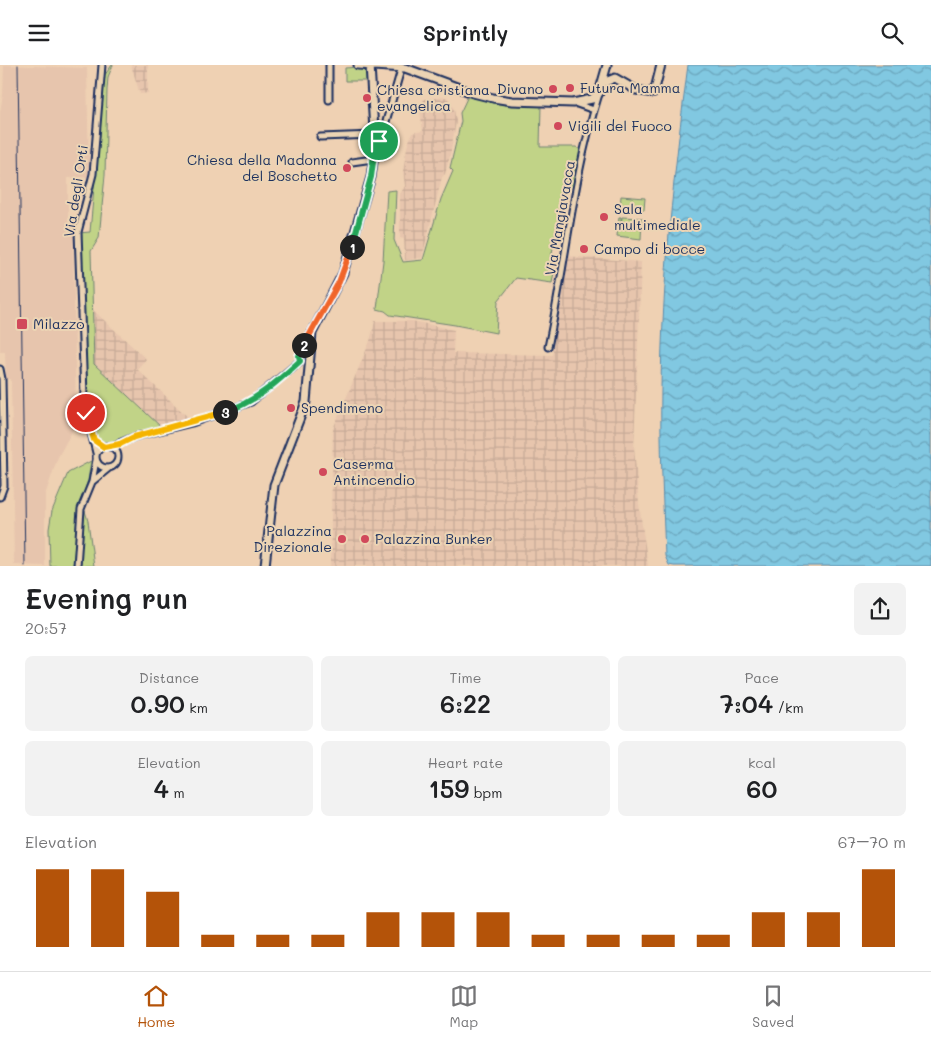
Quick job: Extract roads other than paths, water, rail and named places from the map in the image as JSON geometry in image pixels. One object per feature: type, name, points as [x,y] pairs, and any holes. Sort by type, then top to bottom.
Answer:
[{"type":"main road","points":[[358,65],[404,69],[493,98],[512,101],[573,103],[592,99],[599,93],[607,65]]},
{"type":"main road","points":[[267,566],[274,485],[282,458],[304,412],[309,387],[312,333],[346,267],[366,195],[375,147],[370,65]]},
{"type":"main road","points":[[603,83],[616,78],[636,90],[654,93],[661,65]]},
{"type":"street","name":"Via degli Orti","points":[[96,453],[86,413],[84,395],[78,232],[93,174],[102,65]]},
{"type":"street","points":[[329,65],[329,100]]},
{"type":"street","points":[[375,147],[383,132],[404,69]]},
{"type":"street","name":"Via Mangiavacca","points":[[548,347],[559,294],[580,166],[599,93]]},
{"type":"street","points":[[573,103],[594,110]]},
{"type":"street","points":[[320,137],[375,135]]},
{"type":"street","points":[[352,162],[373,159]]},
{"type":"street","points":[[94,440],[104,447],[110,447],[134,437],[200,420],[251,402],[300,361],[301,351],[312,333]]},
{"type":"street","points":[[300,361],[310,368]]},
{"type":"street","points":[[0,369],[2,379],[4,486],[0,497]]},
{"type":"street","points":[[92,482],[117,461],[117,454],[125,442]]},
{"type":"street","points":[[77,566],[81,509],[92,482],[96,453],[104,447]]},
{"type":"street","points":[[110,447],[117,454]]},
{"type":"street","points":[[96,460],[103,468],[110,468]]},
{"type":"water","points":[[688,65],[931,65],[931,566],[669,565],[665,556],[662,473],[662,349],[670,227]]},
{"type":"railway","points":[[18,65],[25,566]]},
{"type":"place","name":"Futura Mamma","points":[[570,88]]},
{"type":"place","name":"Divano","points":[[553,89]]},
{"type":"place","name":"Chiesa cristiana evangelica","points":[[367,98]]},
{"type":"place","name":"Vigili del Fuoco","points":[[558,126]]},
{"type":"place","name":"Chiesa della Madonna del Boschetto","points":[[347,168]]},
{"type":"place","name":"Sala multimediale","points":[[604,217]]},
{"type":"place","name":"Campo di bocce","points":[[584,249]]},
{"type":"place","name":"Milazzo","points":[[22,324]]},
{"type":"place","name":"Spendimeno","points":[[291,408]]},
{"type":"place","name":"Caserma Antincendio","points":[[323,472]]},
{"type":"place","name":"Palazzina Direzionale","points":[[342,539]]},
{"type":"place","name":"Palazzina Bunker","points":[[365,539]]}]
